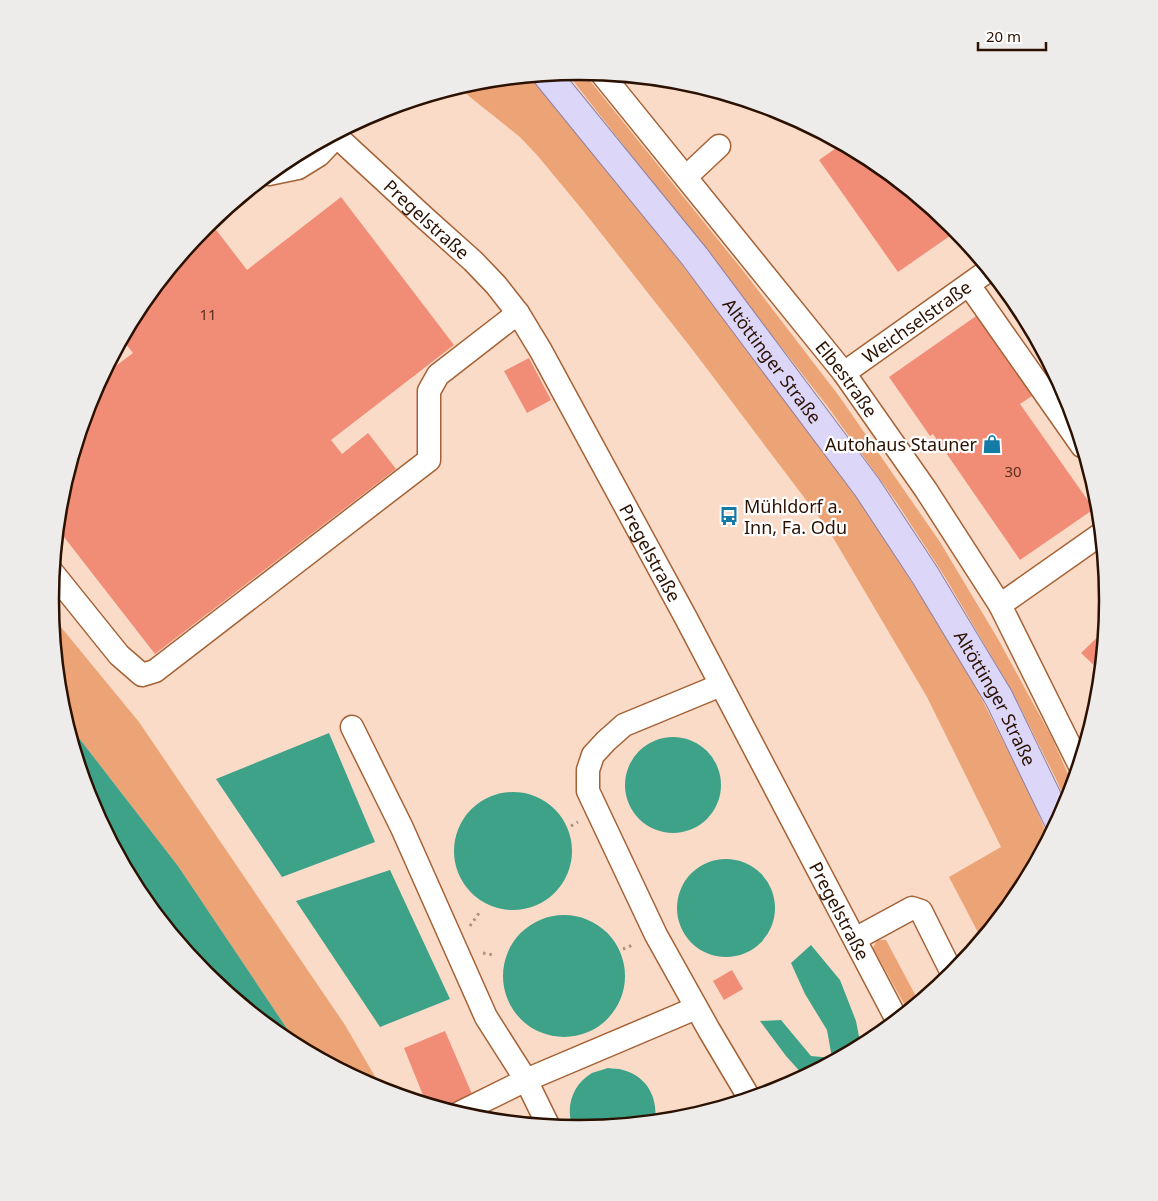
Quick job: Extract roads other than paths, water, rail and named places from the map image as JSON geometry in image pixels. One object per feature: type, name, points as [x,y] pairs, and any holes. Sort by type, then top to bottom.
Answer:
[{"type":"main road","name":"Altöttinger Straße","points":[[552,81],[695,256],[867,487],[925,576],[999,698],[1054,812]]},
{"type":"street","name":"Elbestraße","points":[[608,81],[844,373],[926,490],[1000,605],[1076,756]]},
{"type":"street","name":"Pregelstraße","points":[[339,139],[474,261],[518,313],[542,351],[686,618],[894,1014]]},
{"type":"street","points":[[287,170],[298,168],[319,155],[326,146]]},
{"type":"street","points":[[686,177],[719,146]]},
{"type":"street","name":"Weichselstraße","points":[[844,373],[984,274]]},
{"type":"street","points":[[969,285],[1071,430]]},
{"type":"street","points":[[60,581],[119,655],[142,675],[155,671],[429,460],[429,391],[438,375],[518,313]]},
{"type":"street","points":[[1000,605],[1096,539]]},
{"type":"street","points":[[721,685],[624,725],[593,755],[588,770],[588,791],[656,935],[696,1008],[746,1093]]},
{"type":"street","points":[[352,727],[402,828],[486,1017],[526,1080],[546,1120]]},
{"type":"street","points":[[855,939],[912,908],[921,911],[949,966]]},
{"type":"street","points":[[468,1109],[526,1080],[696,1008]]},
{"type":"water","points":[[329,733],[375,842],[282,877],[216,779]]},
{"type":"water","points":[[76,734],[178,866],[290,1033],[236,992],[211,968],[188,944],[146,890],[112,831],[98,800]]},
{"type":"water","points":[[673,737],[691,740],[707,751],[718,767],[721,785],[718,803],[707,819],[691,830],[673,833],[655,830],[639,819],[628,803],[625,785],[628,767],[639,751],[655,740]]},
{"type":"water","points":[[513,792],[536,796],[555,809],[568,828],[572,851],[568,874],[555,893],[536,906],[513,910],[490,906],[471,893],[458,874],[454,851],[458,828],[471,809],[490,796]]},
{"type":"water","points":[[726,859],[736,860],[753,867],[767,881],[774,898],[774,918],[767,935],[753,949],[736,956],[726,957],[716,956],[699,949],[685,935],[678,918],[677,908],[678,898],[685,881],[699,867],[716,860]]},
{"type":"water","points":[[390,870],[450,999],[380,1027],[296,901]]},
{"type":"water","points":[[564,915],[576,916],[587,920],[598,925],[607,933],[615,942],[620,953],[624,964],[624,988],[620,999],[615,1010],[607,1019],[598,1027],[587,1032],[576,1036],[564,1037],[552,1036],[541,1032],[530,1027],[521,1019],[513,1010],[508,999],[504,988],[503,976],[504,964],[508,953],[513,942],[521,933],[530,925],[541,920],[552,916]]},
{"type":"water","points":[[811,945],[840,980],[856,1021],[859,1038],[831,1055],[827,1030],[805,994],[791,963]]},
{"type":"water","points":[[781,1020],[811,1056],[827,1058],[800,1071],[760,1021]]},
{"type":"water","points":[[608,1068],[621,1069],[632,1073],[645,1083],[653,1097],[656,1115],[613,1120],[571,1121],[570,1105],[575,1090],[592,1073]]},
{"type":"place","name":"Autohaus Stauner","points":[[992,444]]},
{"type":"place","name":"Mühldorf a. Inn, Fa. Odu","points":[[729,516]]}]
